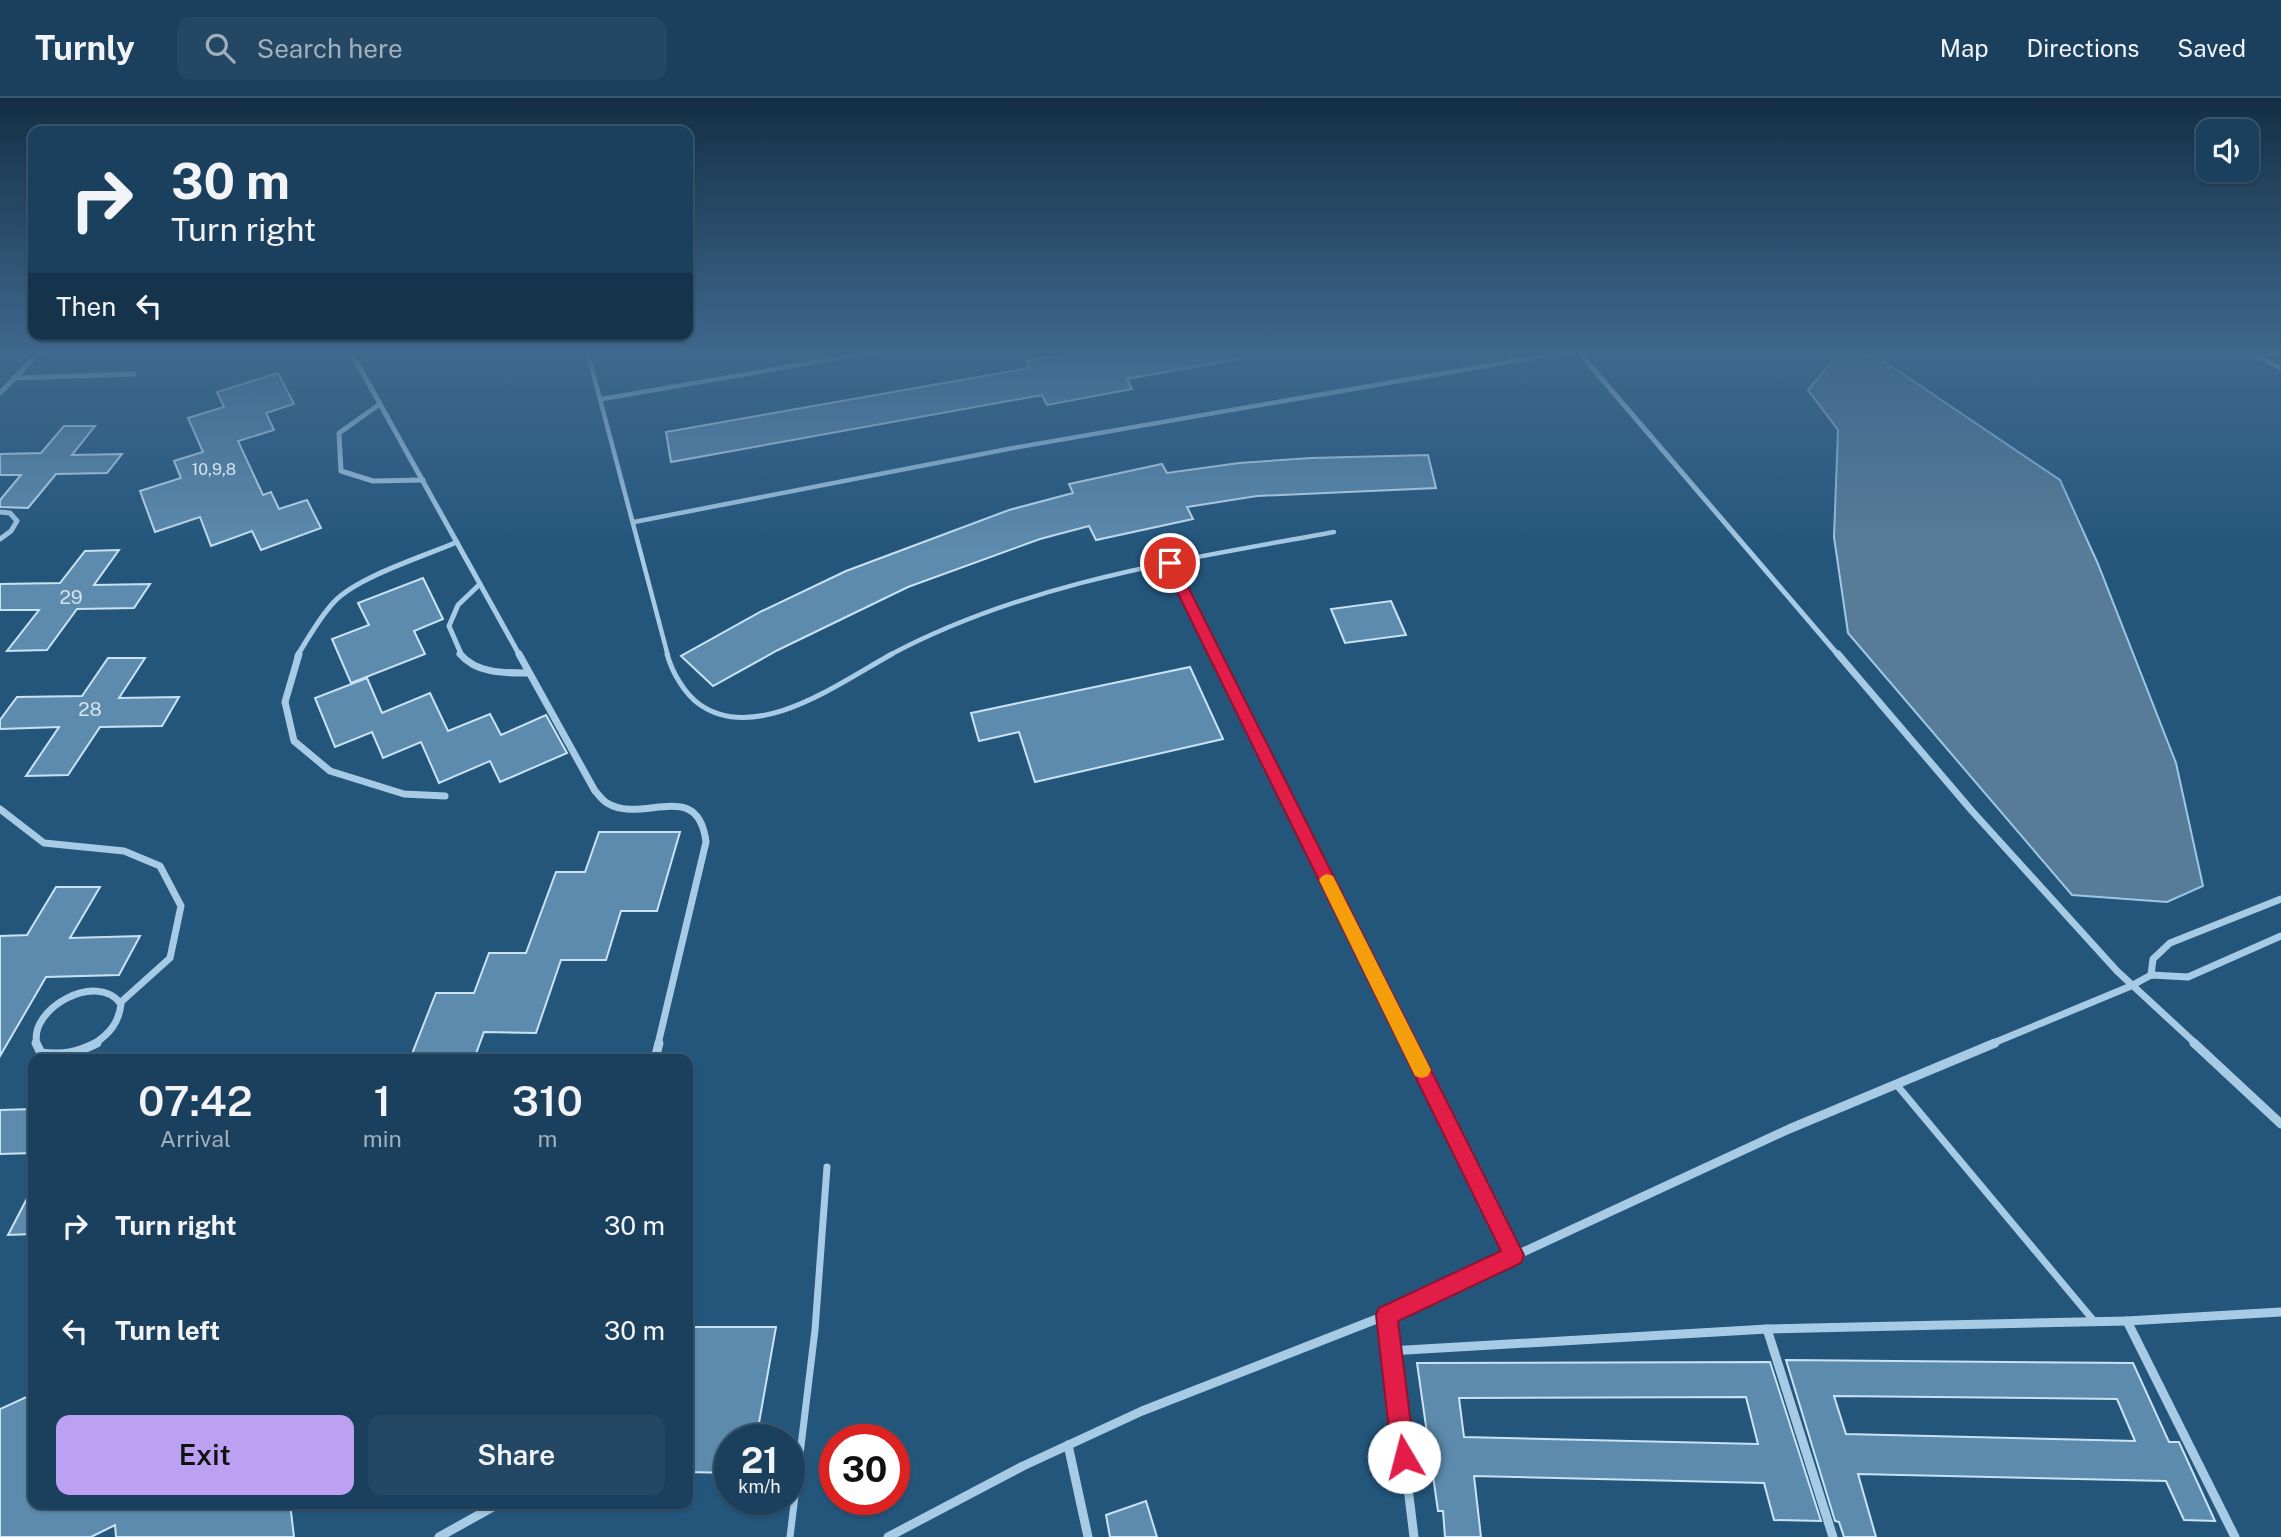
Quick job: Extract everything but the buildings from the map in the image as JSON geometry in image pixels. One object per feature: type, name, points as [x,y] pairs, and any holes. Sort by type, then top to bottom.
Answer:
[{"type":"street","points":[[361,417],[339,433],[341,471],[373,481],[422,480]]},
{"type":"street","points":[[387,417],[595,791],[608,805],[694,810],[702,816],[707,828],[706,842],[656,1054]]},
{"type":"street","points":[[1635,417],[1972,811],[2131,986],[2281,1124]]},
{"type":"street","points":[[0,512],[10,513],[17,521],[11,531],[0,539]]},
{"type":"street","points":[[445,796],[404,794],[330,771],[294,741],[285,702],[297,657],[319,620],[336,599],[367,580],[457,542]]},
{"type":"street","points":[[480,584],[458,605],[449,626],[463,657],[475,665],[497,673],[529,673]]},
{"type":"street","points":[[0,808],[44,843],[124,851],[160,866],[180,906],[170,958],[121,1002]]},
{"type":"street","points":[[2151,975],[2153,959],[2170,943],[2281,899]]},
{"type":"street","points":[[888,1537],[1023,1466],[1142,1411],[1387,1315],[1789,1129],[2131,986],[2151,975],[2188,977],[2281,936]]},
{"type":"street","points":[[44,1054],[35,1045],[38,1025],[46,1015],[69,997],[96,989],[116,994],[121,1002],[121,1012],[108,1035],[77,1054]]},
{"type":"street","points":[[1389,1351],[1767,1329],[2127,1321],[2281,1312]]},
{"type":"street","points":[[1387,1315],[1389,1351],[1414,1537]]},
{"type":"street","points":[[2127,1321],[2235,1537]]},
{"type":"street","points":[[1767,1329],[1833,1537]]},
{"type":"street","points":[[1068,1446],[1088,1537]]},
{"type":"street","points":[[439,1537],[489,1509]]},
{"type":"lane","points":[[607,417],[669,661],[688,696],[710,712],[734,719],[772,715],[795,706],[898,651],[1006,605],[1119,572],[1334,532]]},
{"type":"lane","points":[[634,522],[836,481],[1194,417]]},
{"type":"lane","points":[[1170,563],[1514,1255]]},
{"type":"lane","points":[[1896,1084],[2095,1321]]},
{"type":"lane","points":[[790,1537],[815,1330],[827,1167]]},
{"type":"water","points":[[1828,417],[1967,417],[2060,480],[2098,564],[2176,763],[2203,886],[2167,902],[2072,895],[1848,633],[1834,537],[1838,430]]},
{"type":"slow traffic","points":[[1327,880],[1422,1070]]},
{"type":"route","points":[[1170,563],[1514,1255],[1387,1315],[1389,1351],[1404,1457]]}]
